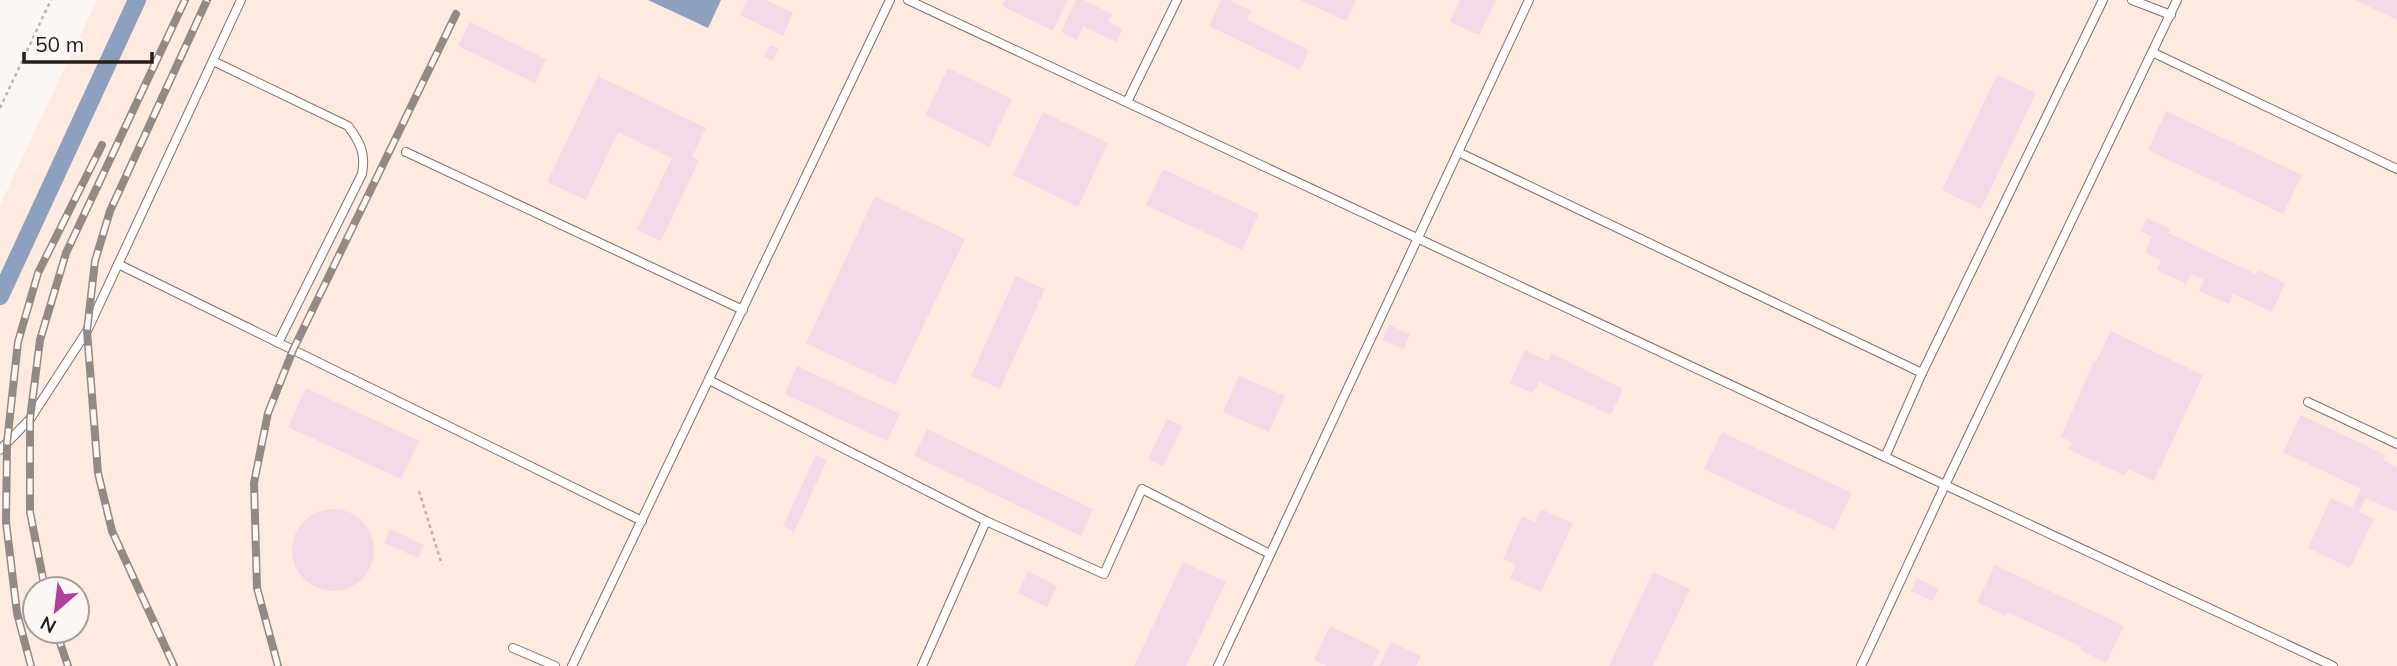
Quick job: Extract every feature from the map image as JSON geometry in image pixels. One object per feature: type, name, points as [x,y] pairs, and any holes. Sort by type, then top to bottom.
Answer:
[{"type":"lane","points":[[0,450],[30,419],[87,331],[242,0]]},
{"type":"lane","points":[[572,666],[890,0]]},
{"type":"lane","points":[[908,0],[2333,666]]},
{"type":"lane","points":[[1127,102],[1177,0]]},
{"type":"lane","points":[[1218,666],[1530,0]]},
{"type":"lane","points":[[1885,457],[1922,373],[2103,0]]},
{"type":"lane","points":[[2132,0],[2171,15]]},
{"type":"lane","points":[[1861,666],[2178,0]]},
{"type":"lane","points":[[2154,53],[2397,169]]},
{"type":"lane","points":[[213,61],[348,126],[360,142],[365,159],[362,174],[278,343]]},
{"type":"lane","points":[[406,152],[743,310]]},
{"type":"lane","points":[[1458,152],[1922,373]]},
{"type":"lane","points":[[118,264],[642,520]]},
{"type":"lane","points":[[709,380],[986,521],[1104,575],[1142,489],[1270,554]]},
{"type":"lane","points":[[2308,402],[2397,444]]},
{"type":"lane","points":[[922,666],[986,521]]},
{"type":"lane","points":[[513,648],[555,666]]},
{"type":"path","points":[[0,108],[51,0]]},
{"type":"path","points":[[419,491],[442,565]]},
{"type":"shaded area","points":[[97,0],[2397,0],[2397,666],[0,666],[0,205]]},
{"type":"water","points":[[648,0],[721,0],[708,28]]},
{"type":"building","points":[[748,0],[766,0],[793,13],[783,36],[740,15]]},
{"type":"building","points":[[1005,0],[1067,1],[1053,31],[1002,6]]},
{"type":"building","points":[[1076,0],[1084,0],[1112,14],[1108,22],[1123,29],[1116,42],[1083,26],[1077,40],[1061,32]]},
{"type":"building","points":[[1221,0],[1229,0],[1251,11],[1247,20],[1309,50],[1300,70],[1209,26]]},
{"type":"building","points":[[1300,0],[1356,0],[1346,21]]},
{"type":"building","points":[[1460,0],[1496,0],[1479,35],[1450,22]]},
{"type":"building","points":[[2355,0],[2397,0],[2397,20]]},
{"type":"building","points":[[470,22],[546,59],[535,83],[458,46]]},
{"type":"building","points":[[770,45],[779,49],[772,61],[764,57]]},
{"type":"building","points":[[948,68],[1012,99],[989,147],[925,115]]},
{"type":"building","points":[[1997,75],[2036,93],[1981,209],[1942,190]]},
{"type":"building","points":[[598,76],[706,128],[692,157],[699,160],[661,241],[637,230],[672,158],[618,132],[586,200],[547,182]]},
{"type":"building","points":[[2166,111],[2302,175],[2283,214],[2148,150]]},
{"type":"building","points":[[1043,112],[1108,143],[1078,207],[1013,175]]},
{"type":"building","points":[[1163,169],[1259,214],[1242,250],[1146,205]]},
{"type":"building","points":[[875,196],[965,239],[895,385],[806,343]]},
{"type":"building","points":[[2147,218],[2170,229],[2168,233],[2256,274],[2258,270],[2285,283],[2272,312],[2233,294],[2229,304],[2199,291],[2204,280],[2191,274],[2186,284],[2157,270],[2161,260],[2145,253],[2152,237],[2141,231]]},
{"type":"building","points":[[1016,276],[1045,289],[1000,389],[971,376]]},
{"type":"building","points":[[1389,325],[1410,334],[1404,349],[1382,340]]},
{"type":"building","points":[[2111,331],[2203,375],[2154,481],[2128,469],[2125,476],[2068,449],[2072,442],[2061,437],[2094,361],[2096,362]]},
{"type":"building","points":[[1525,350],[1548,361],[1551,353],[1623,389],[1611,415],[1539,382],[1533,393],[1510,383]]},
{"type":"building","points":[[797,366],[900,414],[887,441],[785,394]]},
{"type":"building","points":[[1239,376],[1285,396],[1269,432],[1223,412]]},
{"type":"building","points":[[306,388],[419,441],[401,479],[288,427]]},
{"type":"building","points":[[2301,415],[2386,455],[2383,460],[2397,467],[2397,512],[2366,498],[2359,512],[2374,519],[2350,568],[2308,548],[2331,498],[2352,508],[2361,489],[2283,452]]},
{"type":"building","points":[[1167,419],[1183,426],[1163,466],[1148,459]]},
{"type":"building","points":[[927,429],[1093,509],[1081,536],[914,456]]},
{"type":"building","points":[[1722,432],[1852,493],[1834,530],[1704,469]]},
{"type":"building","points":[[816,455],[827,460],[794,532],[783,526]]},
{"type":"building","points":[[333,509],[349,512],[362,521],[371,534],[374,550],[371,566],[362,579],[349,588],[333,591],[317,588],[304,579],[295,566],[292,550],[295,534],[304,521],[317,512]]},
{"type":"building","points":[[1541,509],[1573,523],[1541,592],[1510,578],[1516,565],[1503,559],[1522,516],[1535,522]]},
{"type":"building","points":[[390,529],[424,545],[418,558],[384,543]]},
{"type":"building","points":[[1183,562],[1226,582],[1186,666],[1134,666]]},
{"type":"building","points":[[1995,565],[2124,626],[2106,663],[2080,650],[2082,647],[2008,612],[2006,616],[1977,602]]},
{"type":"building","points":[[1028,571],[1057,586],[1047,607],[1018,593]]},
{"type":"building","points":[[1653,572],[1690,589],[1653,666],[1609,666]]},
{"type":"building","points":[[1917,578],[1939,589],[1933,601],[1911,591]]},
{"type":"building","points":[[1330,626],[1380,650],[1373,666],[1327,666],[1314,660]]},
{"type":"building","points":[[1391,642],[1421,656],[1416,666],[1379,666]]},
{"type":"waterway","points":[[0,296],[137,0]]},
{"type":"railway","points":[[42,575],[30,512],[30,419],[40,340],[66,253],[185,0]]},
{"type":"railway","points":[[174,666],[112,531],[98,473],[87,331],[95,261],[110,211],[207,0]]},
{"type":"railway","points":[[278,666],[257,588],[254,483],[268,413],[293,350],[456,14]]},
{"type":"railway","points":[[31,666],[17,613],[6,522],[7,443],[18,342],[38,273],[102,145]]},
{"type":"railway","points":[[61,645],[68,666]]}]
